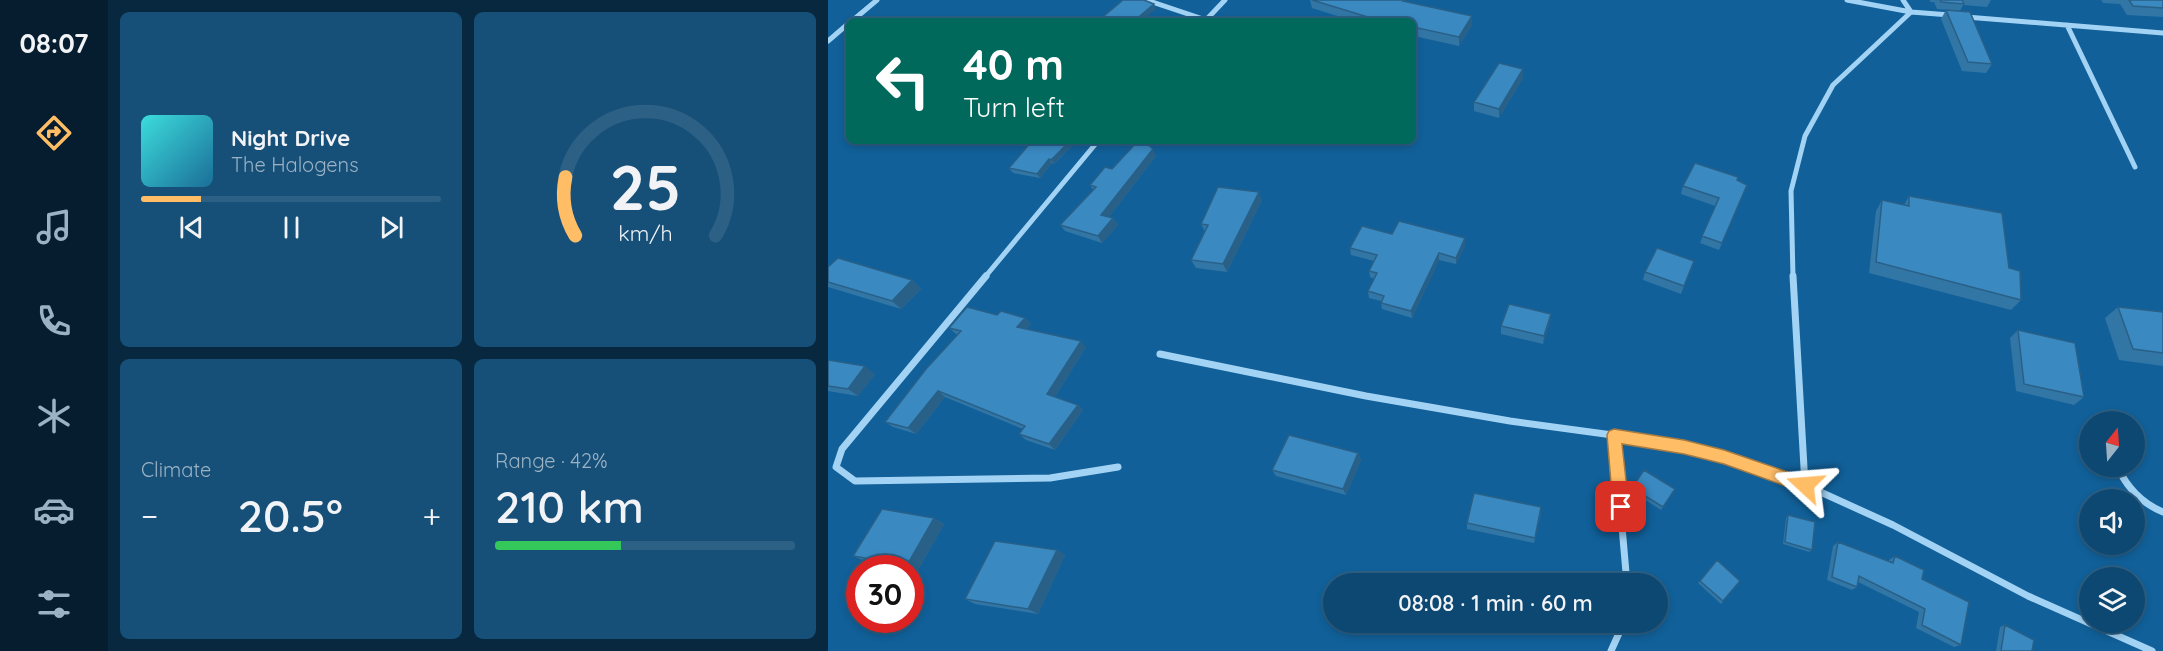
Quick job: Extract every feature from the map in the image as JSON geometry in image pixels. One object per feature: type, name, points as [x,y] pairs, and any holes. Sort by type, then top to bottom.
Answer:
[{"type":"street","points":[[855,18],[877,0]]},
{"type":"street","points":[[1146,0],[1197,18]]},
{"type":"street","points":[[1208,18],[1226,0]]},
{"type":"street","points":[[1847,0],[1911,12],[2163,33]]},
{"type":"street","points":[[1903,0],[1911,12]]},
{"type":"street","points":[[1805,485],[1791,237],[1791,191],[1805,136],[1833,85],[1911,12]]},
{"type":"street","points":[[828,41],[846,25]]},
{"type":"street","points":[[2067,25],[2135,167]]},
{"type":"street","points":[[1096,144],[842,449],[836,467],[855,481],[1050,478],[1118,467]]},
{"type":"street","points":[[1160,354],[1366,396],[1510,421],[1614,435],[1684,447],[1724,457],[1805,485],[1893,525],[2028,596],[2152,651]]},
{"type":"street","points":[[1614,435],[1626,573]]},
{"type":"street","points":[[2123,477],[2131,492],[2163,512]]},
{"type":"street","points":[[1611,651],[1619,633]]},
{"type":"building","points":[[1123,0],[1144,0],[1154,4],[1138,18],[1102,18]]},
{"type":"building","points":[[1312,0],[1404,0],[1472,16],[1459,37],[1416,28],[1416,18],[1371,18]]},
{"type":"building","points":[[1940,0],[1962,0],[1964,4],[1941,2]]},
{"type":"building","points":[[2129,0],[2163,0],[2163,8],[2133,6]]},
{"type":"building","points":[[1946,10],[1970,12],[1992,64],[1968,62]]},
{"type":"building","points":[[1499,63],[1523,69],[1499,109],[1474,102]]},
{"type":"building","points":[[1029,144],[1067,144],[1051,160],[1049,159],[1037,174],[1009,168]]},
{"type":"building","points":[[1135,144],[1147,144],[1153,149],[1101,215],[1113,218],[1098,236],[1060,225],[1096,187],[1090,185],[1105,167],[1112,169]]},
{"type":"building","points":[[1695,163],[1738,177],[1737,180],[1747,185],[1722,243],[1702,236],[1719,198],[1683,186]]},
{"type":"building","points":[[1218,187],[1259,192],[1223,264],[1191,260],[1208,225],[1201,224]]},
{"type":"building","points":[[1909,196],[2002,213],[2009,268],[2020,271],[2021,300],[1876,262],[1882,200],[1909,206]]},
{"type":"building","points":[[1399,221],[1465,238],[1456,258],[1439,253],[1411,311],[1381,303],[1384,296],[1368,291],[1377,273],[1369,271],[1377,255],[1350,248],[1362,226],[1392,234]]},
{"type":"building","points":[[1657,248],[1694,261],[1684,286],[1645,272]]},
{"type":"building","points":[[838,258],[912,280],[892,301],[828,282],[828,267]]},
{"type":"building","points":[[1509,304],[1551,314],[1544,336],[1501,326]]},
{"type":"building","points":[[967,307],[997,315],[1001,311],[1025,318],[1017,327],[1081,341],[1047,394],[1078,405],[1049,444],[1019,434],[1025,426],[938,391],[908,428],[885,422],[926,369],[961,331],[949,328]]},
{"type":"building","points":[[2118,307],[2163,312],[2163,353],[2133,349]]},
{"type":"building","points":[[2018,330],[2075,343],[2084,397],[2024,384]]},
{"type":"building","points":[[828,360],[865,366],[848,389],[828,386]]},
{"type":"building","points":[[1289,435],[1358,453],[1343,489],[1272,470]]},
{"type":"building","points":[[1644,470],[1675,489],[1663,507],[1632,488]]},
{"type":"building","points":[[1474,493],[1541,507],[1535,538],[1467,523]]},
{"type":"building","points":[[882,509],[934,518],[913,555],[854,555]]},
{"type":"building","points":[[1788,515],[1815,522],[1812,550],[1785,542]]},
{"type":"building","points":[[995,541],[1057,550],[1028,609],[965,599]]},
{"type":"building","points":[[1838,542],[1893,563],[1895,556],[1924,570],[1922,579],[1969,602],[1961,645],[1922,625],[1925,609],[1859,576],[1857,587],[1832,577]]},
{"type":"building","points":[[1717,560],[1740,581],[1723,601],[1700,581]]},
{"type":"building","points":[[2005,625],[2034,640],[2032,651],[2001,651]]},
{"type":"route","points":[[1621,507],[1614,435],[1684,447],[1724,457],[1805,485]]}]
